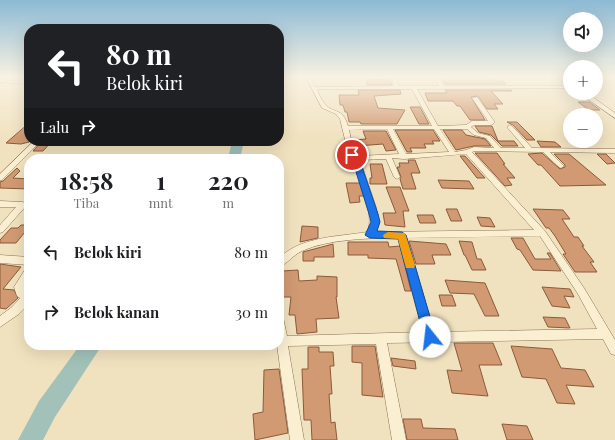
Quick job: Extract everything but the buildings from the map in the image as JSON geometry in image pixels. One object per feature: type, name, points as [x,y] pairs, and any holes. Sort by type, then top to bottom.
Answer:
[{"type":"main road","points":[[592,100],[615,116]]},
{"type":"street","points":[[319,98],[324,107],[338,113],[343,119],[351,152],[356,158],[374,214],[375,222],[370,235]]},
{"type":"street","points":[[419,98],[453,154]]},
{"type":"street","points":[[464,127],[472,123],[491,123],[475,98]]},
{"type":"street","points":[[345,128],[435,126],[464,127],[476,134],[488,137],[499,150]]},
{"type":"street","points":[[389,127],[404,156]]},
{"type":"street","points":[[510,127],[530,150]]},
{"type":"street","points":[[25,154],[33,146]]},
{"type":"street","points":[[356,158],[453,154],[468,152],[474,149],[615,151]]},
{"type":"street","points":[[544,150],[561,166]]},
{"type":"street","points":[[468,152],[542,233],[581,291],[615,350]]},
{"type":"street","points":[[0,178],[24,155]]},
{"type":"street","points":[[388,157],[397,177]]},
{"type":"street","points":[[0,204],[24,205]]},
{"type":"street","points":[[0,230],[24,207]]},
{"type":"street","points":[[284,257],[308,245],[370,235],[542,233]]},
{"type":"street","points":[[402,235],[430,337]]},
{"type":"street","points":[[0,260],[24,261]]},
{"type":"street","points":[[24,279],[19,287],[20,293],[24,294]]},
{"type":"street","points":[[0,321],[16,310],[24,299]]},
{"type":"street","points":[[297,440],[284,341],[606,334]]},
{"type":"street","points":[[381,339],[399,440]]},
{"type":"waterway","points":[[235,154],[237,146]]},
{"type":"waterway","points":[[30,440],[47,409],[88,350]]},
{"type":"slow traffic","points":[[388,235],[402,235],[410,265]]},
{"type":"route","points":[[352,155],[356,158],[374,214],[375,222],[370,235],[402,235],[430,337]]}]
